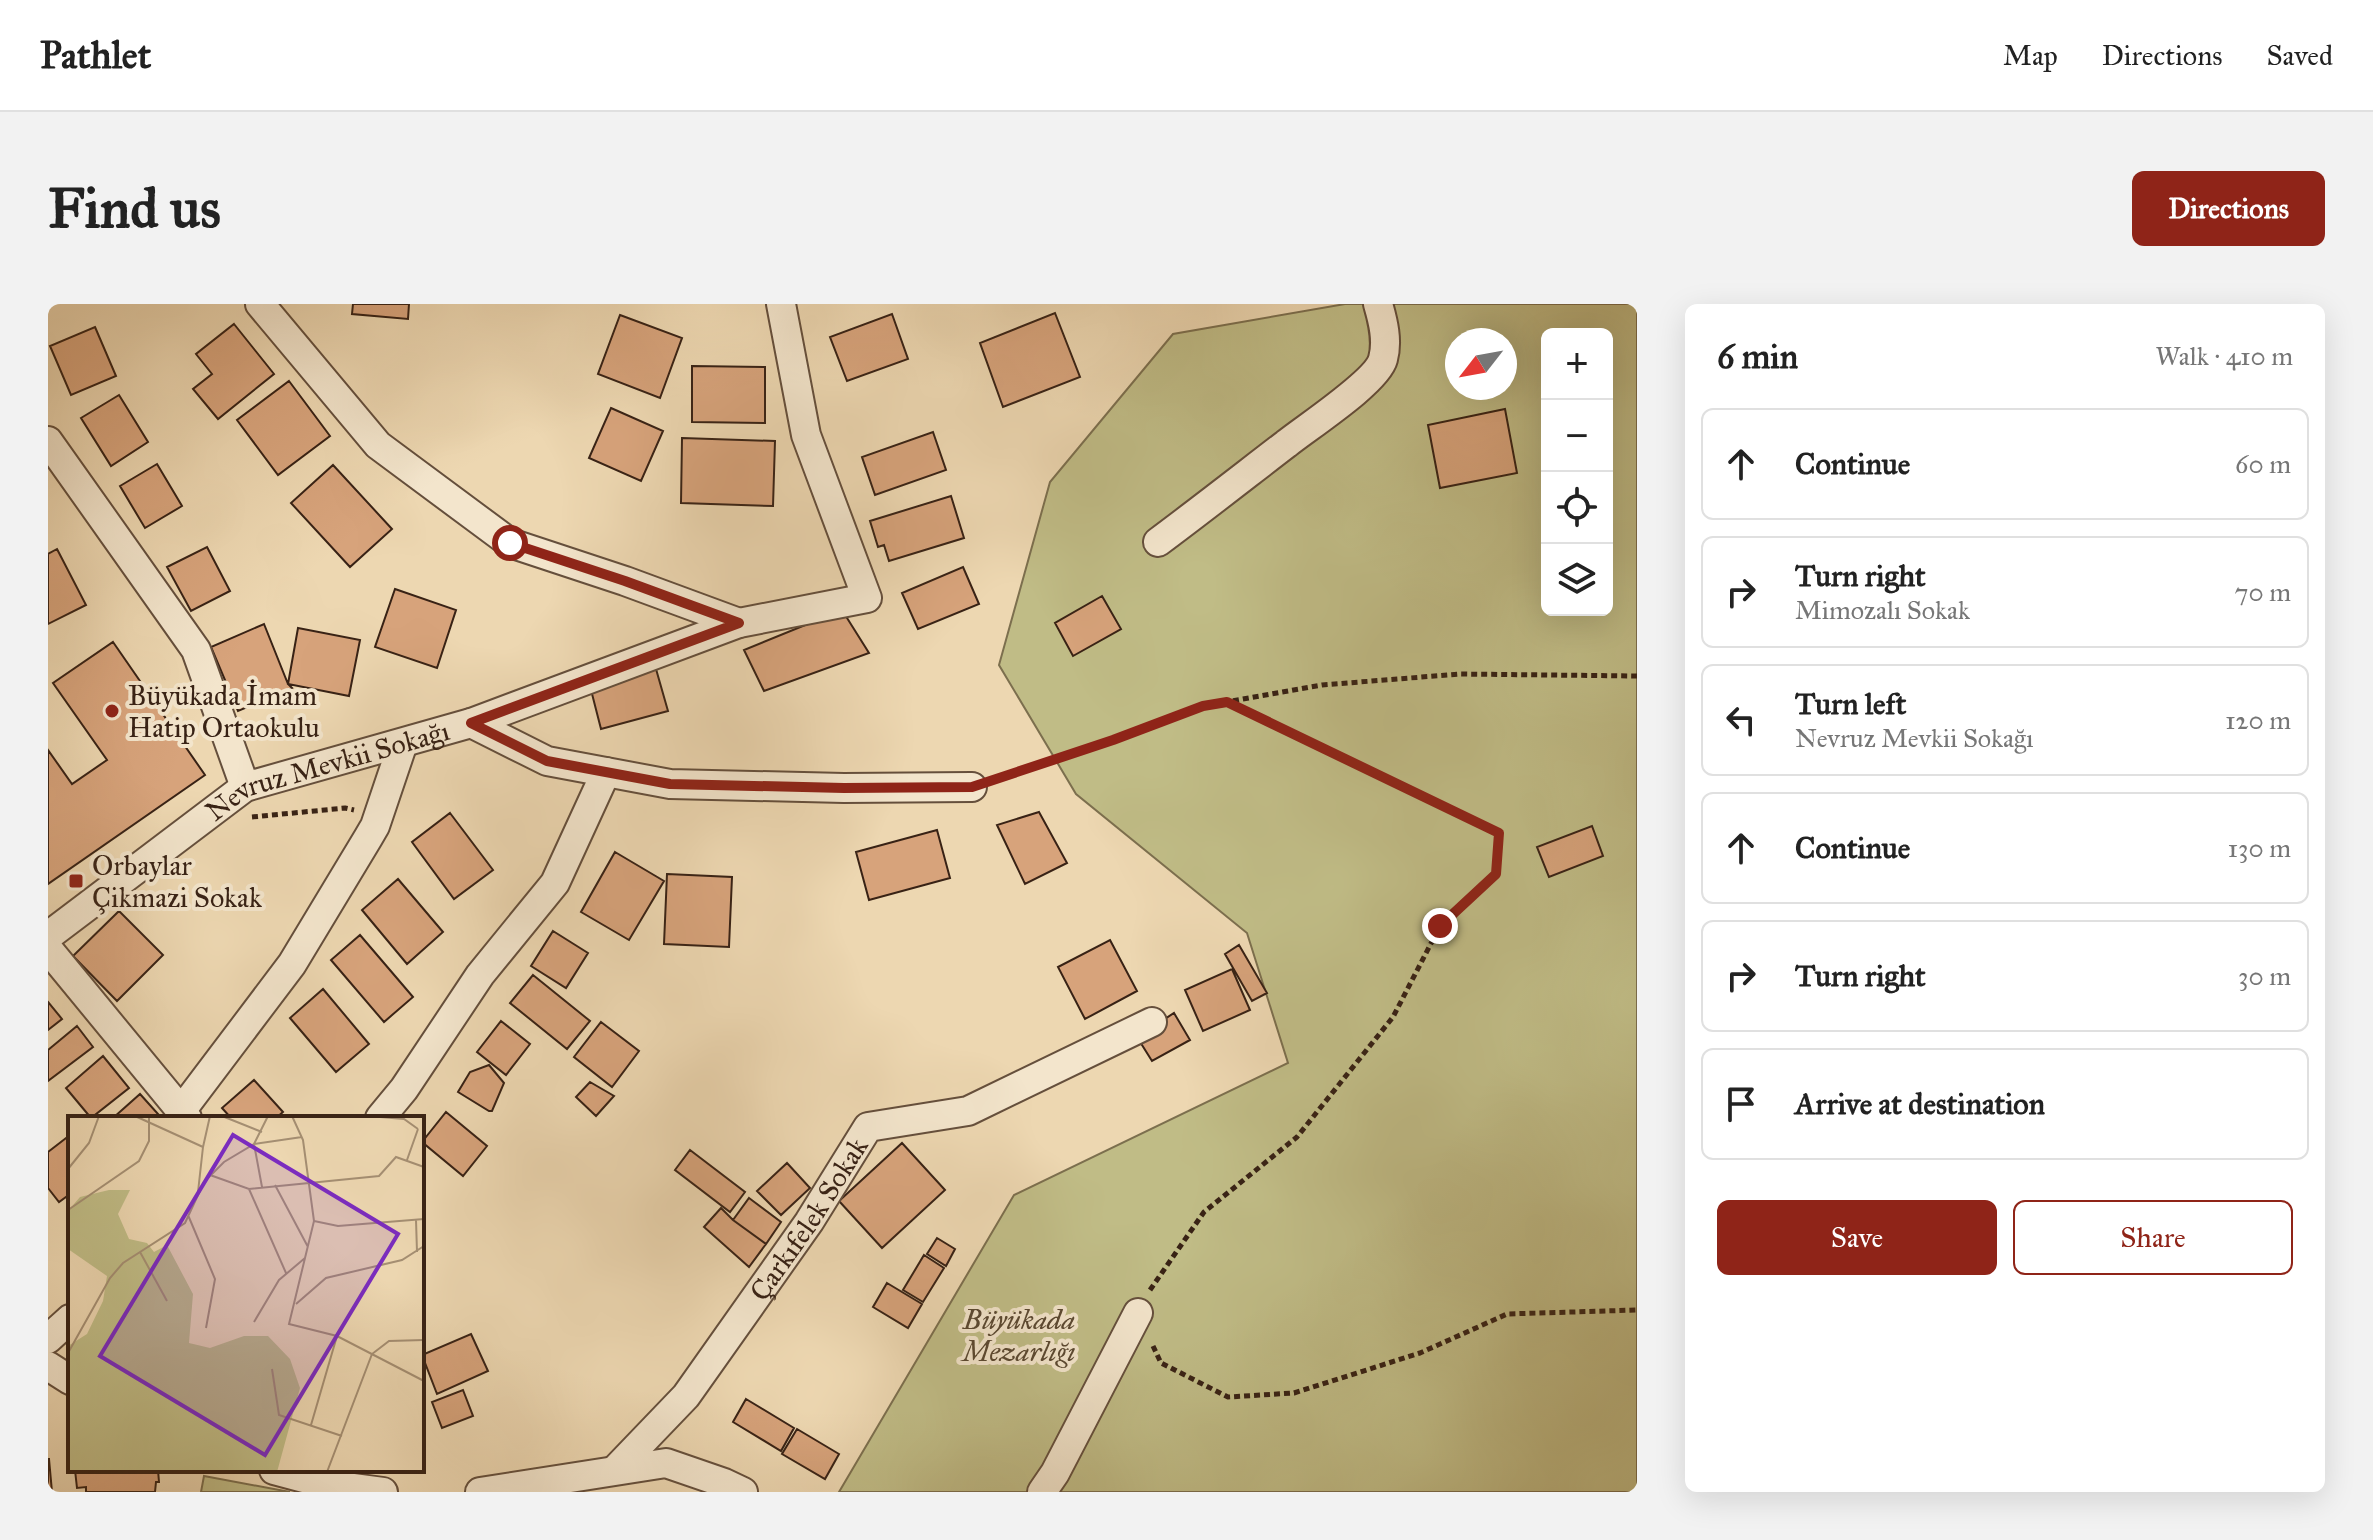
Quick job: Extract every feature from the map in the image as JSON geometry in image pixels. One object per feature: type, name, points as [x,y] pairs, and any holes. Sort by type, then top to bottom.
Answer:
[{"type":"street","points":[[260,304],[378,445],[510,543],[739,623]]},
{"type":"street","points":[[471,723],[739,623],[867,598],[806,435],[781,304]]},
{"type":"street","points":[[1158,542],[1375,373],[1383,360],[1384,344],[1384,326],[1378,304]]},
{"type":"street","points":[[48,441],[196,650],[235,795]]},
{"type":"street","name":"Nevruz Mevkii Sokağı","points":[[48,936],[235,795],[471,723],[547,761],[670,784],[972,787]]},
{"type":"street","points":[[48,949],[184,1114],[292,964],[368,838],[375,826],[403,743]]},
{"type":"street","points":[[382,1116],[404,1089],[480,975],[555,883],[606,772]]},
{"type":"street","name":"Çarkıfelek Sokak","points":[[615,1470],[686,1396],[809,1222],[868,1127],[968,1111],[1152,1022]]},
{"type":"street","points":[[1042,1492],[1055,1473],[1138,1313]]},
{"type":"street","points":[[48,1339],[68,1321]]},
{"type":"street","points":[[48,1366],[68,1379]]},
{"type":"street","points":[[480,1492],[666,1463],[743,1492]]},
{"type":"street","points":[[288,1472],[328,1478],[383,1492]]},
{"type":"path","points":[[972,787],[1203,706],[1322,685],[1460,674],[1637,676]]},
{"type":"path","points":[[1227,702],[1499,833],[1496,874],[1440,926],[1393,1017],[1297,1137],[1204,1212],[1155,1280],[1138,1313],[1161,1363],[1228,1397],[1294,1393],[1420,1353],[1507,1314],[1637,1310]]},
{"type":"path","points":[[235,795],[232,811],[248,817],[345,808],[354,810],[365,824],[368,838]]},
{"type":"green space","name":"Büyükada Mezarlığı","points":[[1345,304],[1637,304],[1637,1492],[839,1492],[1014,1195],[1288,1063],[1247,933],[1076,794],[999,665],[1050,482],[1173,334]]},
{"type":"green space","points":[[204,1476],[290,1492],[201,1492]]},
{"type":"building","points":[[353,304],[409,304],[408,319],[352,314]]},
{"type":"building","points":[[1055,313],[1080,377],[1003,407],[980,343]]},
{"type":"building","points":[[892,314],[908,359],[847,381],[830,337]]},
{"type":"building","points":[[620,315],[682,338],[660,398],[598,374]]},
{"type":"building","points":[[234,324],[274,374],[218,419],[193,389],[212,374],[196,354]]},
{"type":"building","points":[[95,327],[116,376],[71,395],[50,346]]},
{"type":"building","points":[[692,366],[765,367],[765,423],[692,422]]},
{"type":"building","points":[[289,381],[330,436],[278,475],[237,420]]},
{"type":"building","points":[[119,395],[148,442],[111,466],[81,418]]},
{"type":"building","points":[[611,408],[663,431],[641,481],[589,458]]},
{"type":"building","points":[[1505,409],[1517,473],[1440,488],[1428,425]]},
{"type":"building","points":[[933,432],[946,470],[875,495],[862,457]]},
{"type":"building","points":[[682,438],[775,441],[773,506],[681,503]]},
{"type":"building","points":[[157,464],[182,506],[145,528],[120,486]]},
{"type":"building","points":[[333,465],[392,529],[350,567],[291,503]]},
{"type":"building","points":[[951,496],[964,538],[889,561],[884,545],[878,547],[870,521]]},
{"type":"building","points":[[207,547],[230,591],[191,611],[167,567]]},
{"type":"building","points":[[57,549],[86,605],[48,624],[48,554]]},
{"type":"building","points":[[963,567],[979,604],[918,629],[902,593]]},
{"type":"building","points":[[395,589],[456,610],[437,668],[375,647]]},
{"type":"building","points":[[1102,596],[1121,629],[1073,656],[1055,623]]},
{"type":"building","points":[[842,610],[869,653],[764,691],[744,650]]},
{"type":"building","points":[[264,624],[292,688],[238,711],[211,647]]},
{"type":"building","points":[[298,628],[360,640],[349,696],[288,684]]},
{"type":"building","name":"Büyükada İmam Hatip Ortaokulu","points":[[113,642],[205,775],[48,884],[48,750],[72,784],[107,760],[53,683]]},
{"type":"building","points":[[656,669],[668,711],[601,729],[590,686]]},
{"type":"building","points":[[1039,812],[1067,863],[1025,884],[997,825]]},
{"type":"building","points":[[450,813],[493,870],[454,899],[412,842]]},
{"type":"building","points":[[1592,826],[1603,856],[1549,877],[1537,847]]},
{"type":"building","points":[[937,830],[950,878],[869,900],[856,852]]},
{"type":"building","points":[[615,852],[664,881],[629,940],[581,912]]},
{"type":"building","points":[[667,874],[732,877],[729,947],[664,944]]},
{"type":"building","points":[[398,879],[443,932],[407,964],[362,910]]},
{"type":"building","points":[[119,911],[163,955],[117,1001],[73,956]]},
{"type":"building","points":[[553,931],[588,953],[566,988],[531,966]]},
{"type":"building","points":[[360,935],[413,997],[384,1022],[331,960]]},
{"type":"building","points":[[1110,940],[1137,991],[1085,1019],[1058,967]]},
{"type":"building","points":[[1239,945],[1267,993],[1252,1001],[1225,954]]},
{"type":"building","points":[[1232,969],[1250,1010],[1203,1031],[1185,990]]},
{"type":"building","points":[[533,975],[590,1021],[567,1049],[510,1003]]},
{"type":"building","points":[[323,989],[369,1044],[336,1072],[290,1018]]},
{"type":"building","points":[[48,1002],[62,1019],[48,1030]]},
{"type":"building","points":[[1174,1013],[1190,1040],[1152,1061],[1137,1037]]},
{"type":"building","points":[[501,1021],[530,1044],[506,1075],[477,1052]]},
{"type":"building","points":[[601,1022],[639,1051],[612,1087],[574,1057]]},
{"type":"building","points":[[77,1026],[93,1047],[48,1081],[48,1050]]},
{"type":"building","points":[[103,1056],[129,1088],[94,1116],[89,1116],[66,1088]]},
{"type":"building","points":[[489,1065],[504,1083],[492,1111],[458,1092],[470,1072]]},
{"type":"building","points":[[254,1080],[283,1112],[278,1116],[229,1116],[222,1108]]},
{"type":"building","points":[[590,1082],[614,1096],[596,1116],[576,1097]]},
{"type":"building","points":[[140,1094],[158,1114],[156,1116],[115,1116]]},
{"type":"building","points":[[446,1112],[487,1146],[463,1176],[424,1144]]},
{"type":"building","points":[[68,1137],[68,1195],[59,1202],[48,1188],[48,1152]]},
{"type":"building","points":[[902,1143],[945,1190],[882,1248],[839,1201]]},
{"type":"building","points":[[690,1150],[745,1192],[730,1212],[675,1170]]},
{"type":"building","points":[[787,1163],[810,1188],[781,1215],[757,1191]]},
{"type":"building","points":[[749,1198],[781,1222],[766,1244],[733,1220]]},
{"type":"building","points":[[721,1208],[766,1244],[749,1267],[704,1227]]},
{"type":"building","points":[[937,1238],[955,1249],[946,1266],[927,1254]]},
{"type":"building","points":[[924,1255],[944,1268],[923,1302],[903,1290]]},
{"type":"building","points":[[887,1283],[922,1304],[908,1328],[873,1307]]},
{"type":"building","points":[[471,1334],[488,1371],[437,1394],[424,1354]]},
{"type":"building","points":[[463,1390],[473,1416],[442,1428],[432,1402]]},
{"type":"building","points":[[746,1399],[794,1428],[781,1451],[733,1422]]},
{"type":"building","points":[[797,1429],[839,1454],[825,1479],[782,1454]]},
{"type":"building","points":[[49,1459],[52,1492],[48,1492]]},
{"type":"building","points":[[75,1472],[158,1472],[155,1492],[86,1492],[86,1487],[77,1488]]},
{"type":"place","name":"Büyükada İmam Hatip Ortaokulu","points":[[112,711]]},
{"type":"place","name":"Orbaylar Çikmazi Sokak","points":[[76,881]]},
{"type":"route","points":[[510,543],[739,623],[471,723],[547,761],[670,784],[972,787],[1203,706],[1227,702],[1499,833],[1496,874],[1440,926]]}]
